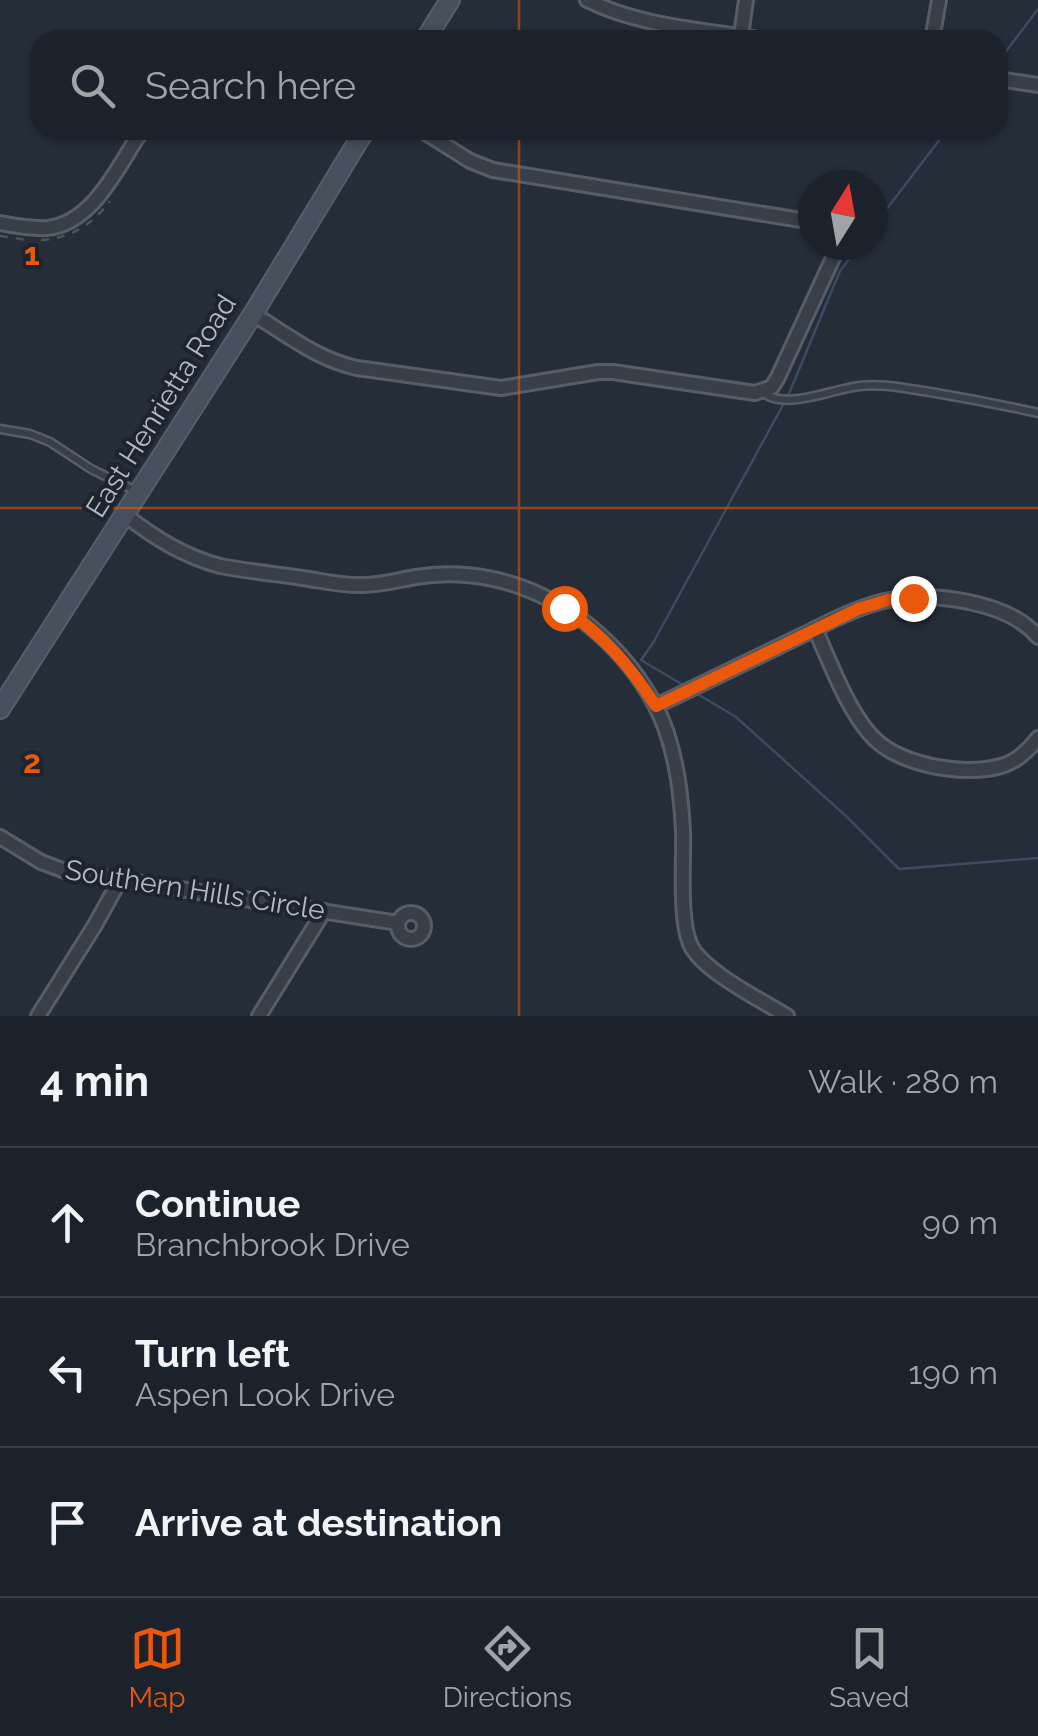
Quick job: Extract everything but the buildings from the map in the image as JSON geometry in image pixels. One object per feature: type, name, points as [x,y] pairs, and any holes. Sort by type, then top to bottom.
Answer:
[{"type":"main road","points":[[431,30],[450,0]]},
{"type":"main road","name":"East Henrietta Road","points":[[0,709],[253,314],[359,140]]},
{"type":"street","points":[[587,0],[644,20],[705,30]]},
{"type":"street","points":[[742,30],[746,0]]},
{"type":"street","points":[[934,30],[939,0]]},
{"type":"street","points":[[1008,80],[1038,85]]},
{"type":"street","points":[[0,224],[52,228],[79,217],[94,204],[136,140]]},
{"type":"street","points":[[436,140],[470,161],[494,170],[798,220]]},
{"type":"street","points":[[253,314],[318,354],[357,368],[501,388],[613,372],[761,392],[772,387],[778,377],[832,260]]},
{"type":"street","points":[[124,515],[187,555],[236,569],[349,584],[458,575],[522,587],[564,608],[604,639],[656,706],[676,768],[683,827],[685,919],[690,944],[714,971],[787,1016]]},
{"type":"street","points":[[656,706],[858,609],[888,600],[956,601],[988,607],[1014,617],[1038,637]]},
{"type":"street","points":[[815,629],[858,717],[878,743],[892,752],[924,764],[984,770],[1004,766],[1038,738]]},
{"type":"street","name":"Southern Hills Circle","points":[[0,837],[54,868],[398,923]]},
{"type":"street","points":[[38,1016],[120,880]]},
{"type":"street","points":[[259,1016],[324,911]]},
{"type":"lane","points":[[761,392],[766,397],[783,399],[862,385],[883,386],[1038,412]]},
{"type":"lane","points":[[0,429],[50,442],[90,470],[139,492]]},
{"type":"waterway","points":[[1008,49],[1038,9]]},
{"type":"waterway","points":[[888,207],[939,140]]},
{"type":"waterway","points":[[788,396],[840,271],[848,260]]},
{"type":"waterway","points":[[683,685],[641,660],[784,403]]},
{"type":"waterway","points":[[694,692],[736,717],[899,869],[1038,858]]},
{"type":"route","points":[[564,608],[619,654],[656,706],[834,619],[888,600],[913,598]]}]
